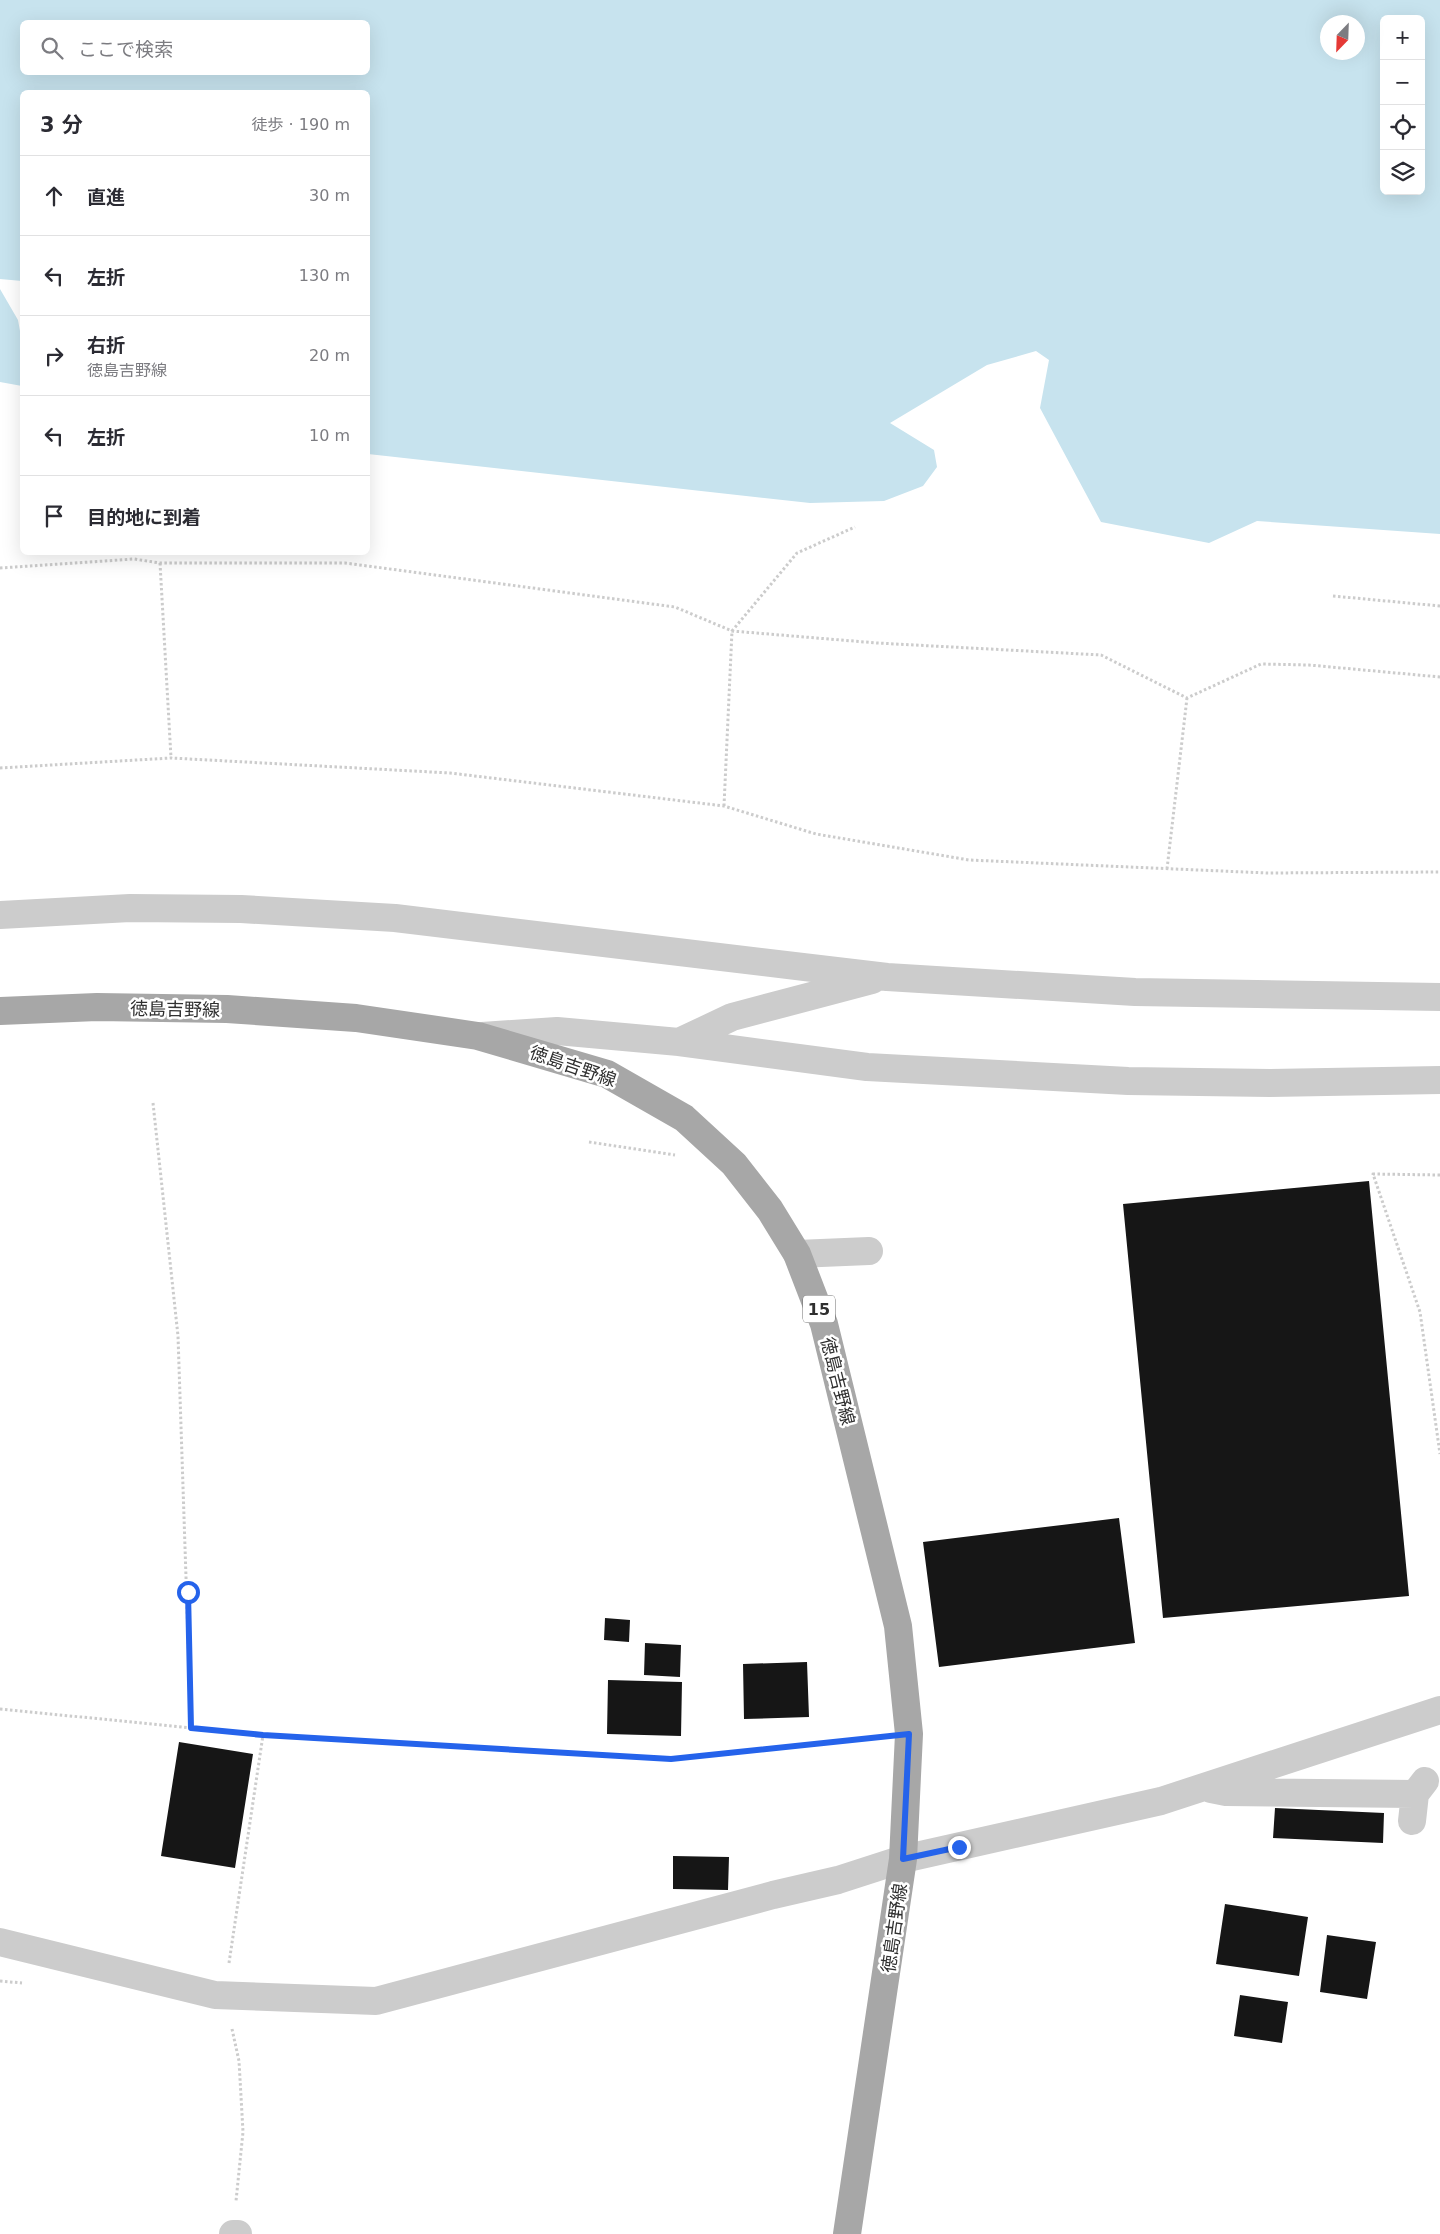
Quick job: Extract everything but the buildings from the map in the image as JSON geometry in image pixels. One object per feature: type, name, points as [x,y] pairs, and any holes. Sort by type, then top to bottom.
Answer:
[{"type":"main road","name":"徳島吉野線","points":[[0,1012],[98,1007],[227,1009],[356,1018],[478,1036],[607,1074],[684,1118],[734,1164],[770,1210],[797,1254],[824,1324],[898,1626],[909,1734],[903,1859],[847,2234]]},
{"type":"street","points":[[0,915],[130,908],[240,909],[395,918],[887,976],[1135,992],[1440,996]]},
{"type":"street","points":[[679,1042],[732,1017],[887,976]]},
{"type":"street","points":[[478,1036],[557,1031],[679,1042],[866,1067],[982,1074],[1137,1081],[1270,1083],[1440,1080]]},
{"type":"street","points":[[797,1254],[869,1251]]},
{"type":"street","points":[[0,1942],[215,1995],[376,2001],[773,1895],[838,1880],[903,1859],[1161,1801],[1440,1710]]},
{"type":"street","points":[[1202,1788],[1226,1792],[1420,1788],[1412,1821]]},
{"type":"path","points":[[724,806],[732,631],[796,553],[854,527]]},
{"type":"path","points":[[0,568],[134,559],[160,563],[345,564],[675,607],[732,631],[876,643],[1101,655],[1187,698]]},
{"type":"path","points":[[160,563],[171,758]]},
{"type":"path","points":[[1333,596],[1440,606]]},
{"type":"path","points":[[1187,698],[1261,664],[1309,665],[1440,677]]},
{"type":"path","points":[[1168,869],[1187,698]]},
{"type":"path","points":[[0,768],[171,758],[450,773],[724,806],[816,834],[969,860],[1267,872],[1440,872]]},
{"type":"path","points":[[153,1103],[178,1336],[191,1728]]},
{"type":"path","points":[[589,1142],[676,1156]]},
{"type":"path","points":[[1440,1175],[1374,1174],[1420,1312],[1440,1454]]},
{"type":"path","points":[[0,1709],[263,1735],[671,1759],[909,1734]]},
{"type":"path","points":[[235,2233],[243,2132],[239,2061],[230,2023],[215,1995],[229,1968],[263,1735]]},
{"type":"path","points":[[0,1981],[28,1984]]},
{"type":"water","points":[[0,0],[1440,0],[1440,534],[1257,521],[1209,543],[1101,522],[1040,408],[1049,360],[1036,351],[987,365],[890,423],[934,450],[937,467],[923,486],[884,501],[810,503],[370,454],[370,90],[20,90],[20,281],[0,279]]},
{"type":"water","points":[[0,289],[18,320],[20,331],[20,386],[0,382]]},
{"type":"route","points":[[188,1592],[191,1728],[263,1735],[671,1759],[909,1734],[903,1859],[959,1847]]}]
